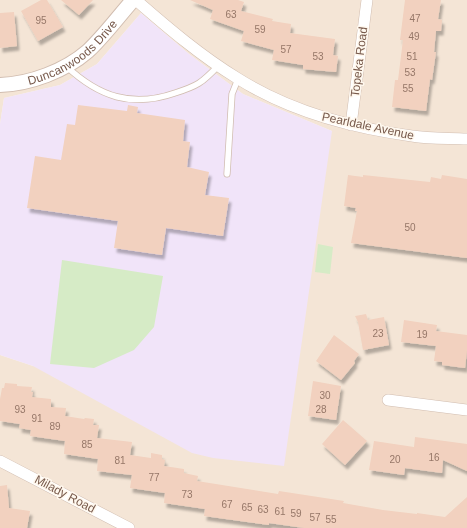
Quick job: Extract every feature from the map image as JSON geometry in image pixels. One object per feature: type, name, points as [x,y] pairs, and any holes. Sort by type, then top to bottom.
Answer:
[{"type":"street","name":"Duncanwoods Drive","points":[[0,85],[22,82],[66,66],[91,47],[133,0]]},
{"type":"street","name":"Pearldale Avenue","points":[[136,0],[186,42],[218,66],[238,79],[283,102],[320,116],[351,125],[414,137],[467,139]]},
{"type":"street","name":"Topeka Road","points":[[351,125],[367,0]]},
{"type":"street","points":[[388,400],[467,410]]},
{"type":"street","name":"Milady Road","points":[[0,461],[129,528]]},
{"type":"lane","points":[[66,66],[91,87],[120,98],[136,101],[160,98],[196,86],[207,78],[218,66]]},
{"type":"lane","points":[[227,174],[232,94],[238,79]]},
{"type":"shaded area","points":[[0,0],[467,0],[467,528],[0,528],[0,355],[33,366],[332,131],[243,94],[189,54],[141,13],[97,64],[60,85],[4,98],[0,124]]},
{"type":"shaded area","points":[[141,13],[189,54],[243,94],[332,131],[284,466],[213,458],[192,453],[33,366],[0,355],[0,124],[4,98],[60,85],[97,64]]},
{"type":"green space","points":[[318,244],[333,247],[330,274],[315,272]]},
{"type":"green space","points":[[62,260],[163,276],[154,327],[134,350],[94,368],[50,364]]},
{"type":"building","points":[[41,0],[47,0],[63,27],[38,41],[21,11]]},
{"type":"building","points":[[61,0],[93,0],[79,15]]},
{"type":"building","points":[[190,0],[238,0],[244,2],[241,11],[273,19],[272,21],[291,24],[290,33],[335,39],[333,55],[338,56],[336,72],[303,69],[303,65],[272,60],[274,50],[241,41],[244,31],[210,19],[213,10]]},
{"type":"building","points":[[405,0],[441,0],[438,19],[442,20],[441,31],[436,31],[434,52],[436,52],[432,80],[430,79],[426,111],[392,107],[395,80],[398,80],[403,40],[400,40]]},
{"type":"building","points":[[14,12],[17,46],[0,48],[0,13]]},
{"type":"building","points":[[78,105],[127,111],[128,105],[138,107],[137,113],[185,120],[183,141],[190,142],[187,167],[209,172],[205,195],[229,198],[223,236],[166,228],[162,255],[114,248],[118,221],[27,208],[35,156],[61,160],[67,124],[75,125]]},
{"type":"building","points":[[348,175],[363,177],[363,175],[430,182],[431,177],[441,179],[442,175],[467,179],[467,258],[351,243],[357,211],[355,211],[356,208],[344,206]]},
{"type":"building","points":[[366,314],[368,320],[384,317],[389,345],[363,350],[358,322],[355,316]]},
{"type":"building","points":[[404,320],[437,325],[436,331],[467,335],[465,368],[442,365],[442,362],[434,361],[436,346],[401,342]]},
{"type":"building","points":[[334,335],[359,354],[354,361],[355,363],[341,380],[316,361]]},
{"type":"building","points":[[313,381],[341,386],[336,420],[308,416]]},
{"type":"building","points":[[5,383],[17,384],[17,386],[32,387],[32,397],[51,399],[51,407],[66,408],[65,416],[94,419],[93,425],[99,425],[97,438],[132,442],[130,455],[151,458],[151,453],[162,455],[162,459],[165,460],[164,466],[184,469],[184,473],[198,476],[197,481],[278,494],[279,491],[344,501],[343,503],[383,510],[445,517],[467,497],[467,528],[304,528],[204,516],[205,509],[164,503],[165,493],[130,488],[132,475],[97,471],[98,459],[64,454],[65,441],[30,436],[31,430],[19,428],[20,424],[0,421],[0,399],[2,388],[4,388]]},
{"type":"building","points":[[343,420],[367,441],[345,465],[322,444]]},
{"type":"building","points":[[415,437],[467,444],[467,471],[443,460],[442,473],[405,468],[404,475],[369,470],[374,441],[414,447]]},
{"type":"building","points":[[7,485],[9,508],[30,511],[27,528],[0,528],[0,486]]}]
